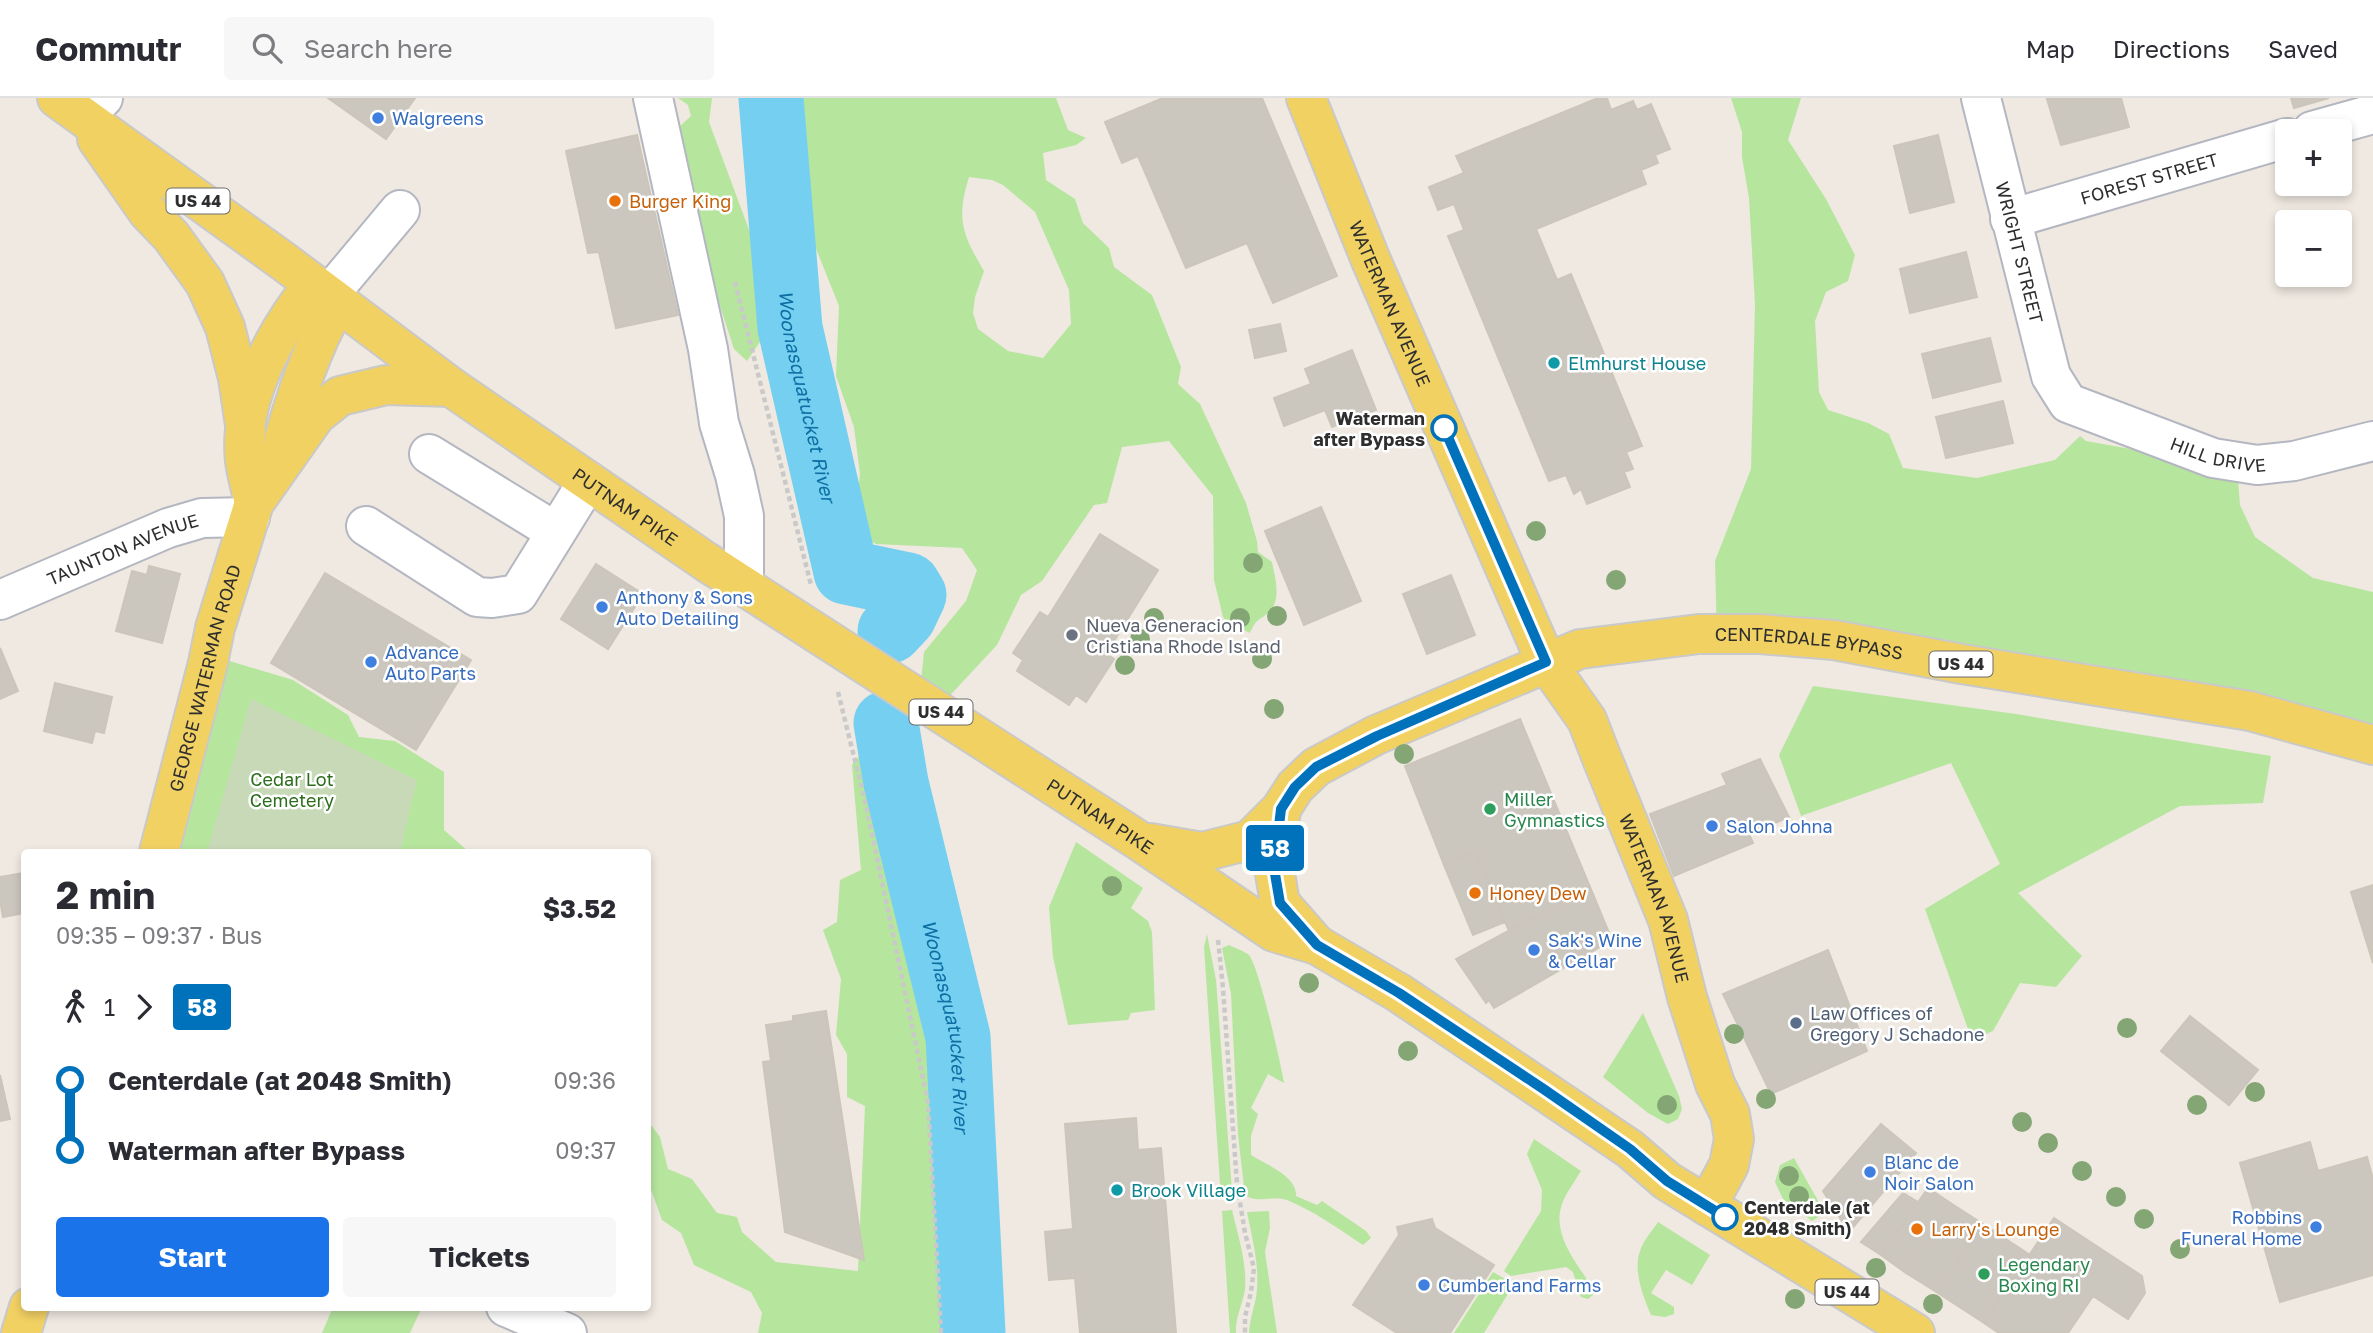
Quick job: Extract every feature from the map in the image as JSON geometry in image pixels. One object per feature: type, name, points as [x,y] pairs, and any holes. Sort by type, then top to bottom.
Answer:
[{"type":"main road","name":"WATERMAN AVENUE","points":[[1306,98],[1370,258],[1546,662],[1587,720],[1668,920],[1686,997],[1715,1084],[1730,1114],[1734,1139],[1729,1165],[1707,1206]]},
{"type":"main road","name":"PUTNAM PIKE","points":[[81,104],[451,387],[744,586],[1138,840],[1212,891]]},
{"type":"main road","points":[[81,104],[113,165],[205,282],[225,327],[238,378],[246,432]]},
{"type":"main road","name":"GEORGE WATERMAN ROAD","points":[[160,849],[215,628],[260,499],[295,397],[323,329],[326,294],[295,307],[271,348],[254,389],[246,432],[245,460],[260,499]]},
{"type":"main road","points":[[260,499],[316,415],[340,396],[386,385],[451,387]]},
{"type":"main road","name":"CENTERDALE BYPASS","points":[[1212,891],[1250,840],[1281,809],[1295,787],[1316,767],[1377,736],[1580,649],[1699,634],[1760,634],[1834,640],[1962,664],[2250,711],[2373,745]]},
{"type":"main road","name":"CENTERDALE BYPASS","points":[[1281,809],[1274,868],[1280,903],[1317,945]]},
{"type":"main road","name":"US 44","points":[[1138,840],[1202,852],[1250,840]]},
{"type":"main road","name":"US 44","points":[[1212,891],[1274,932],[1317,945],[1399,993],[1630,1149],[1667,1181],[1915,1333]]},
{"type":"main road","points":[[21,1333],[28,1311]]},
{"type":"street","points":[[653,98],[708,349],[719,423],[744,516],[744,586]]},
{"type":"street","name":"WRIGHT STREET","points":[[1981,98],[2051,376],[2068,403]]},
{"type":"street","points":[[2352,120],[2373,114]]},
{"type":"street","name":"FOREST STREET","points":[[2010,219],[2275,142]]},
{"type":"street","points":[[326,294],[400,210]]},
{"type":"street","name":"HILL DRIVE","points":[[2068,403],[2213,458],[2257,465],[2294,461],[2373,441]]},
{"type":"street","points":[[429,454],[556,532]]},
{"type":"street","points":[[366,526],[477,597],[518,594],[588,481]]},
{"type":"street","name":"TAUNTON AVENUE","points":[[0,600],[168,528],[260,499]]},
{"type":"street","points":[[515,1311],[566,1333]]},
{"type":"path","points":[[732,271],[813,591]]},
{"type":"path","points":[[836,685],[866,805],[928,1103],[941,1333]]},
{"type":"path","points":[[1217,934],[1237,1184],[1254,1268],[1245,1317],[1245,1333]]},
{"type":"green space","points":[[678,98],[712,98],[709,122],[764,270],[764,336],[747,361],[734,349],[666,139],[691,116],[688,105]]},
{"type":"green space","points":[[793,98],[1056,98],[1068,130],[1086,138],[1076,145],[1043,153],[1046,180],[1075,199],[1083,223],[1109,248],[1114,267],[1152,295],[1181,367],[1178,384],[1200,404],[1246,503],[1258,552],[1272,562],[1275,601],[1273,607],[1250,633],[1227,622],[1223,617],[1214,580],[1213,496],[1169,441],[1122,447],[1107,503],[1094,505],[1042,581],[1021,595],[997,645],[940,706],[920,692],[924,652],[966,601],[977,570],[962,548],[876,544],[853,531],[860,474],[854,427],[836,376],[839,306],[805,221],[794,180],[789,125]],"holes":[[[969,177],[992,180],[1003,185],[1035,212],[1069,290],[1071,324],[1043,358],[1008,351],[978,329],[973,313],[975,297],[984,271],[966,236],[963,204]]]},
{"type":"green space","points":[[1731,98],[1801,98],[1788,140],[1826,199],[1855,255],[1848,281],[1826,292],[1815,321],[1819,392],[1828,410],[1868,423],[1889,434],[1903,468],[1977,478],[2055,460],[2080,436],[2086,441],[2237,468],[2240,505],[2255,537],[2313,578],[2373,592],[2373,757],[2283,725],[1717,640],[1715,561],[1751,469],[1755,305],[1742,132]]},
{"type":"green space","points":[[213,656],[293,680],[348,715],[359,737],[395,741],[444,772],[444,830],[466,849],[157,849]]},
{"type":"green space","points":[[1813,686],[2016,714],[2271,756],[2263,803],[2180,806],[2018,893],[2082,956],[2056,987],[2020,983],[1993,1031],[1972,1040],[1925,909],[2000,864],[1951,763],[1801,816],[1779,755]]},
{"type":"green space","name":"Cedar Lot Cemetery","points":[[251,699],[417,780],[401,849],[208,849]]},
{"type":"green space","points":[[888,719],[899,807],[909,849],[924,950],[955,1109],[972,1333],[758,1333],[762,1313],[751,1292],[694,1265],[681,1233],[662,1220],[651,1189],[651,1125],[660,1137],[668,1169],[692,1179],[717,1213],[737,1217],[742,1232],[776,1262],[858,1271],[865,1106],[847,1097],[847,1054],[836,1035],[841,979],[823,930],[837,922],[840,880],[861,870],[852,765]]},
{"type":"green space","points":[[1076,842],[1143,888],[1131,908],[1148,921],[1152,932],[1155,1010],[1131,1013],[1128,1020],[1068,1025],[1053,957],[1049,907]]},
{"type":"green space","points":[[1207,934],[1216,980],[1232,1191],[1229,1198],[1221,1199],[1204,947]]},
{"type":"green space","points":[[1229,945],[1249,955],[1253,963],[1269,1016],[1284,1083],[1268,1074],[1251,1108],[1258,1114],[1251,1136],[1251,1155],[1286,1177],[1292,1183],[1296,1196],[1317,1205],[1322,1201],[1366,1231],[1371,1238],[1363,1245],[1297,1204],[1276,1198],[1255,1199],[1245,1195],[1238,1135],[1231,994],[1222,948]]},
{"type":"green space","points":[[1643,1013],[1679,1096],[1682,1109],[1678,1119],[1668,1124],[1648,1113],[1603,1077]]},
{"type":"green space","points":[[1534,1139],[1581,1171],[1562,1204],[1560,1227],[1568,1249],[1593,1289],[1593,1295],[1588,1299],[1581,1297],[1573,1272],[1566,1267],[1511,1276],[1504,1271],[1541,1211],[1542,1190],[1527,1154]]},
{"type":"green space","points":[[1794,1158],[1825,1213],[1812,1221],[1783,1199],[1775,1182],[1780,1165]]},
{"type":"green space","points":[[1232,1210],[1245,1269],[1245,1289],[1236,1333],[1230,1333],[1222,1211]]},
{"type":"green space","points":[[1269,1211],[1270,1228],[1265,1252],[1277,1333],[1249,1333],[1257,1270],[1247,1212]]},
{"type":"green space","points":[[1658,1222],[1710,1255],[1692,1285],[1666,1270],[1651,1293],[1674,1307],[1674,1314],[1665,1317],[1651,1315],[1638,1275],[1641,1247]]},
{"type":"green space","points":[[1493,1272],[1514,1284],[1484,1333],[1454,1333]]},
{"type":"green space","points":[[331,1311],[420,1311],[410,1333],[322,1333]]},
{"type":"building","name":"Walgreens","points":[[328,98],[415,98],[386,139]]},
{"type":"building","points":[[1163,98],[1262,98],[1337,276],[1273,303],[1247,243],[1186,268],[1138,156],[1122,163],[1105,122]]},
{"type":"building","name":"Elmhurst House","points":[[1598,98],[1607,98],[1611,110],[1633,101],[1637,110],[1651,104],[1670,149],[1655,155],[1658,163],[1641,170],[1646,184],[1536,229],[1557,280],[1571,274],[1642,446],[1626,452],[1633,469],[1624,472],[1630,487],[1587,504],[1581,489],[1574,494],[1566,475],[1549,481],[1448,236],[1464,230],[1454,204],[1438,210],[1429,187],[1464,173],[1456,156]]},
{"type":"building","points":[[2121,98],[2129,127],[2061,145],[2047,99]]},
{"type":"building","points":[[2291,98],[2329,98],[2294,108]]},
{"type":"building","name":"Burger King","points":[[637,135],[678,315],[616,328],[599,252],[588,253],[566,151]]},
{"type":"building","points":[[1938,135],[1954,202],[1910,213],[1894,146]]},
{"type":"building","points":[[1966,252],[1977,297],[1910,313],[1900,269]]},
{"type":"building","points":[[1280,324],[1286,351],[1255,358],[1249,330]]},
{"type":"building","points":[[1990,338],[2001,381],[1933,398],[1922,354]]},
{"type":"building","points":[[1352,350],[1376,410],[1332,427],[1325,410],[1284,426],[1274,398],[1311,384],[1305,369]]},
{"type":"building","points":[[2003,401],[2013,443],[1946,458],[1936,417]]},
{"type":"building","points":[[1321,507],[1361,601],[1304,625],[1265,531]]},
{"type":"building","name":"Nueva Generacion Cristiana Rhode Island","points":[[1100,534],[1158,570],[1106,654],[1114,659],[1086,702],[1076,695],[1069,705],[1017,671],[1023,660],[1013,653],[1040,612],[1048,617]]},
{"type":"building","name":"Anthony & Sons Auto Detailing","points":[[596,564],[643,594],[608,649],[561,619]]},
{"type":"building","points":[[149,566],[180,574],[162,643],[116,631],[132,571],[147,575]]},
{"type":"building","name":"Advance Auto Parts","points":[[325,573],[471,660],[416,750],[271,663]]},
{"type":"building","points":[[1451,575],[1475,635],[1427,654],[1403,594]]},
{"type":"building","points":[[0,648],[18,691],[0,699]]},
{"type":"building","points":[[55,683],[112,697],[104,733],[95,731],[92,743],[44,731]]},
{"type":"building","name":"Miller Gymnastics","points":[[1520,719],[1590,887],[1509,931],[1476,851],[1444,865],[1405,766]]},
{"type":"building","name":"Salon Johna","points":[[1760,759],[1789,817],[1749,834],[1753,843],[1674,876],[1650,814],[1727,785],[1722,774]]},
{"type":"building","name":"Honey Dew","points":[[1476,851],[1505,922],[1473,935],[1444,865]]},
{"type":"building","points":[[21,874],[21,914],[3,917],[0,877]]},
{"type":"building","points":[[2373,885],[2373,963],[2351,892]]},
{"type":"building","name":"Sak's Wine & Cellar","points":[[1590,887],[1612,940],[1494,1008],[1489,1000],[1486,1003],[1456,959]]},
{"type":"building","name":"Law Offices of Gregory J Schadone","points":[[1828,950],[1867,1051],[1771,1094],[1723,994]]},
{"type":"building","points":[[826,1011],[864,1260],[785,1232],[763,1062],[771,1061],[766,1025],[793,1021],[793,1016]]},
{"type":"building","points":[[2190,1016],[2258,1070],[2229,1105],[2161,1051]]},
{"type":"building","points":[[0,1075],[10,1119],[0,1121]]},
{"type":"building","name":"Brook Village","points":[[1136,1118],[1138,1150],[1161,1148],[1176,1333],[1080,1333],[1075,1278],[1049,1280],[1045,1232],[1073,1229],[1065,1124]]},
{"type":"building","name":"Blanc de Noir Salon","points":[[1881,1124],[1916,1153],[1849,1232],[1823,1191]]},
{"type":"building","name":"Robbins Funeral Home","points":[[2310,1142],[2318,1171],[2367,1157],[2373,1179],[2373,1275],[2280,1302],[2240,1163]]},
{"type":"building","name":"Larry's Lounge","points":[[1928,1188],[1952,1204],[1906,1273],[1881,1255]]},
{"type":"building","points":[[1903,1193],[1918,1202],[1881,1255],[1861,1242]]},
{"type":"building","points":[[1952,1204],[1983,1224],[1938,1293],[1906,1273]]},
{"type":"building","points":[[2054,1218],[2142,1276],[2145,1293],[2128,1319],[2093,1296],[2068,1333],[1999,1333],[1984,1323]]},
{"type":"building","name":"Cumberland Farms","points":[[1432,1219],[1435,1228],[1494,1265],[1450,1333],[1397,1333],[1353,1305],[1399,1235],[1397,1227]]},
{"type":"building","name":"Legendary Boxing RI","points":[[1983,1224],[2030,1255],[1984,1323],[1938,1293]]},
{"type":"waterway","name":"Woonasquatucket River","points":[[771,98],[790,328],[846,572],[908,585],[914,595],[904,616],[890,631]]},
{"type":"waterway","name":"Woonasquatucket River","points":[[886,723],[896,783],[958,1037],[973,1333]]},
{"type":"bus line","name":"58","points":[[1444,428],[1546,662],[1377,736],[1316,767],[1295,787],[1281,809],[1274,868],[1280,903],[1317,945],[1399,993],[1545,1090],[1630,1149],[1667,1181],[1725,1217]]},
{"type":"place","name":"Walgreens","points":[[378,118]]},
{"type":"place","name":"Burger King","points":[[615,201]]},
{"type":"place","name":"Elmhurst House","points":[[1554,363]]},
{"type":"place","name":"Waterman after Bypass","points":[[1444,428]]},
{"type":"place","name":"Anthony & Sons Auto Detailing","points":[[602,607]]},
{"type":"place","name":"Nueva Generacion Cristiana Rhode Island","points":[[1072,635]]},
{"type":"place","name":"Advance Auto Parts","points":[[371,662]]},
{"type":"place","name":"Miller Gymnastics","points":[[1490,809]]},
{"type":"place","name":"Salon Johna","points":[[1712,826]]},
{"type":"place","name":"Honey Dew","points":[[1475,893]]},
{"type":"place","name":"Sak's Wine & Cellar","points":[[1534,950]]},
{"type":"place","name":"Law Offices of Gregory J Schadone","points":[[1796,1023]]},
{"type":"place","name":"Blanc de Noir Salon","points":[[1870,1172]]},
{"type":"place","name":"Brook Village","points":[[1117,1190]]},
{"type":"place","name":"Centerdale (at 2048 Smith)","points":[[1725,1217]]},
{"type":"place","name":"Robbins Funeral Home","points":[[2316,1227]]},
{"type":"place","name":"Larry's Lounge","points":[[1917,1229]]},
{"type":"place","name":"Legendary Boxing RI","points":[[1984,1274]]},
{"type":"place","name":"Cumberland Farms","points":[[1424,1285]]}]
